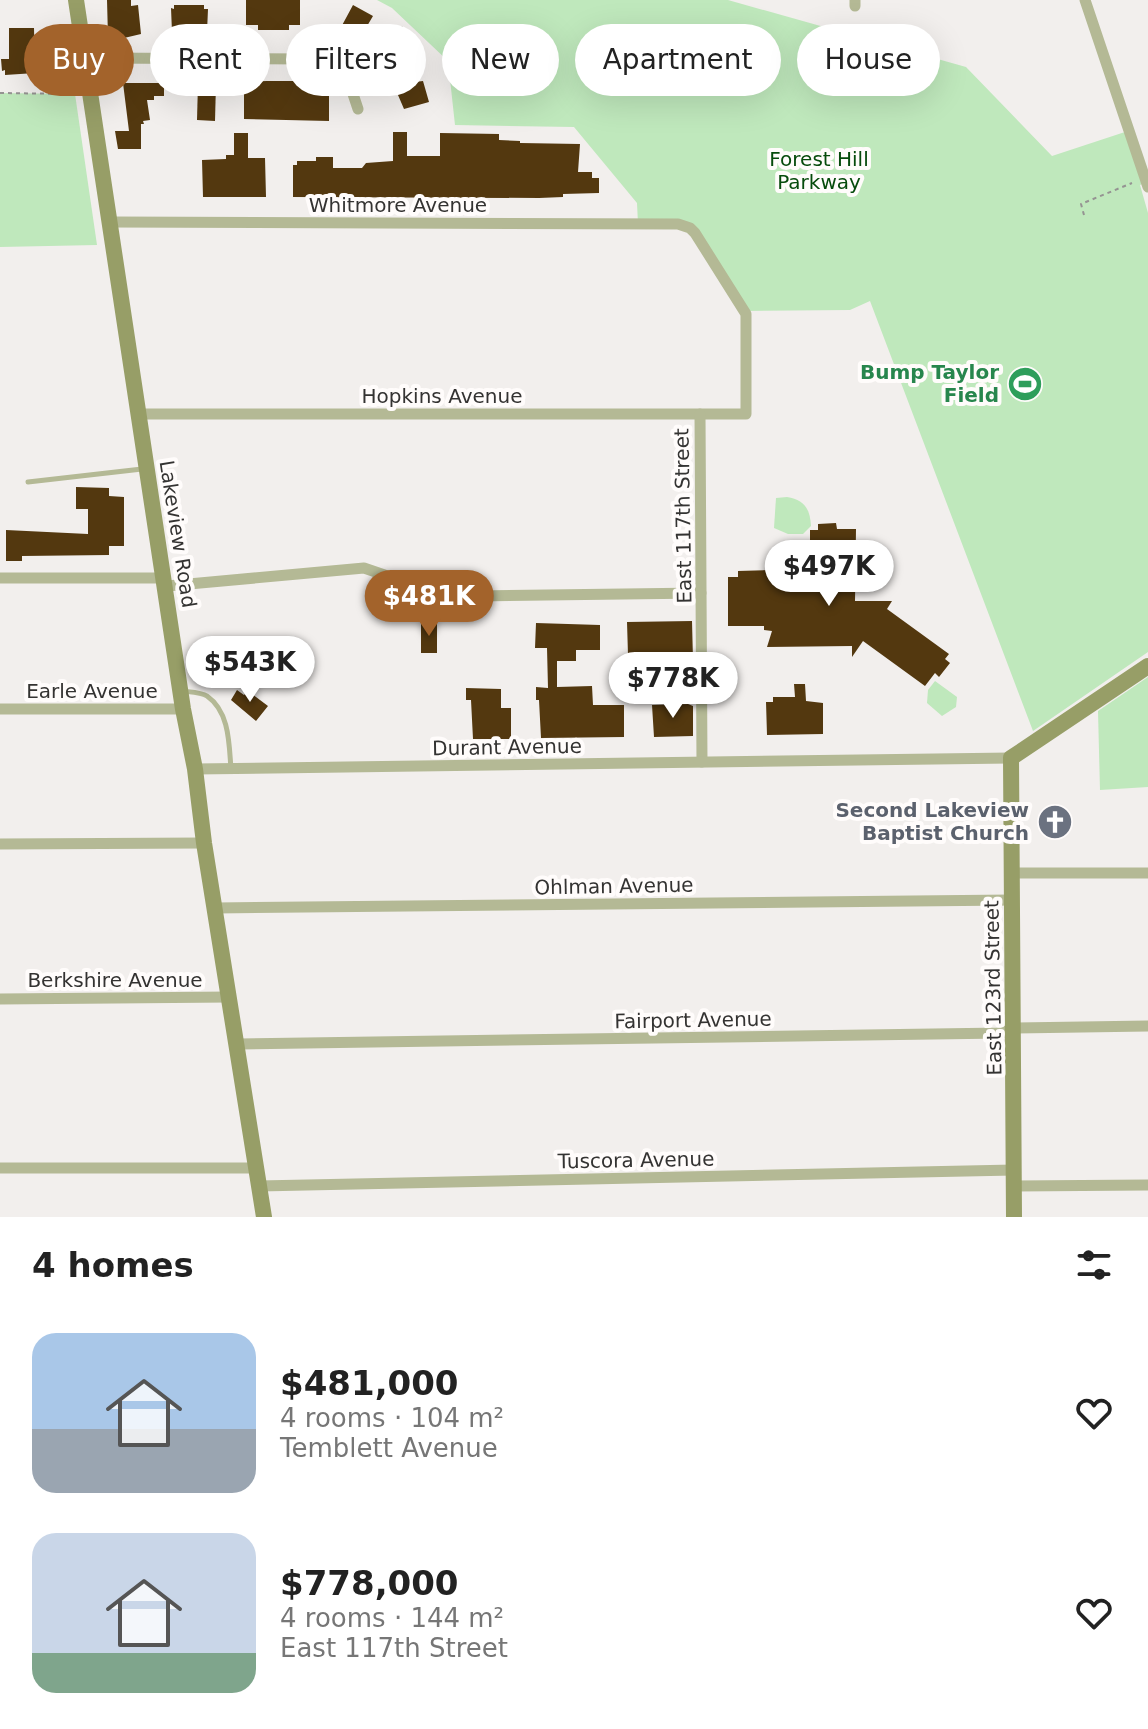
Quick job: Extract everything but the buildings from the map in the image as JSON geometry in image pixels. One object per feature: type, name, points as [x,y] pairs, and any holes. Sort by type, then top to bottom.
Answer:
[{"type":"street","name":"Lakeview Road","points":[[76,0],[81,24]]},
{"type":"street","points":[[1085,0],[1148,187]]},
{"type":"street","points":[[134,58],[325,59],[345,70],[358,109]]},
{"type":"street","name":"Lakeview Road","points":[[93,96],[183,709],[195,769],[264,1217]]},
{"type":"street","name":"Whitmore Avenue","points":[[111,222],[684,225],[695,233],[746,314],[746,414]]},
{"type":"street","name":"Hopkins Avenue","points":[[139,414],[746,414]]},
{"type":"street","name":"East 117th Street","points":[[700,414],[702,762]]},
{"type":"street","points":[[0,578],[165,582],[364,568],[437,593],[475,596],[701,593]]},
{"type":"street","points":[[1011,758],[1148,666]]},
{"type":"street","name":"Earle Avenue","points":[[0,709],[183,709]]},
{"type":"street","name":"Durant Avenue","points":[[195,769],[1011,758]]},
{"type":"street","name":"East 123rd Street","points":[[1011,758],[1014,1217]]},
{"type":"street","points":[[0,844],[204,843]]},
{"type":"street","points":[[1012,873],[1148,873]]},
{"type":"street","name":"Ohlman Avenue","points":[[216,908],[1012,900]]},
{"type":"street","name":"Berkshire Avenue","points":[[0,999],[230,997]]},
{"type":"street","name":"Fairport Avenue","points":[[238,1044],[1002,1033],[1014,1028],[1148,1026]]},
{"type":"street","points":[[0,1168],[256,1168]]},
{"type":"street","name":"Tuscora Avenue","points":[[259,1186],[1014,1178],[1148,1185]]},
{"type":"lane","points":[[28,482],[147,469]]},
{"type":"lane","points":[[181,691],[208,697],[222,713],[231,769]]},
{"type":"path","points":[[0,93],[24,93]]},
{"type":"path","points":[[1084,215],[1081,204],[1136,182]]},
{"type":"green space","name":"Forest Hill Parkway","points":[[377,0],[728,0],[813,24],[797,24],[797,96],[940,96],[940,60],[966,67],[1052,156],[1131,130],[1147,182],[1140,185],[1148,213],[1148,652],[1033,731],[870,301],[850,310],[744,311],[690,228],[638,224],[637,203],[574,127],[455,125],[452,96],[559,96],[559,24],[442,24],[442,55],[426,40],[426,24],[409,24],[392,8]]},
{"type":"green space","points":[[0,93],[75,96],[97,245],[0,247]]},
{"type":"green space","points":[[787,497],[802,503],[809,514],[811,526],[803,534],[788,534],[774,528],[776,498]]},
{"type":"green space","points":[[1148,677],[1148,787],[1100,790],[1098,711]]},
{"type":"green space","points":[[935,681],[957,697],[956,707],[942,716],[927,703],[928,690]]},
{"type":"place","name":"Bump Taylor Field","points":[[1025,384]]},
{"type":"place","name":"Second Lakeview Baptist Church","points":[[1055,822]]}]
